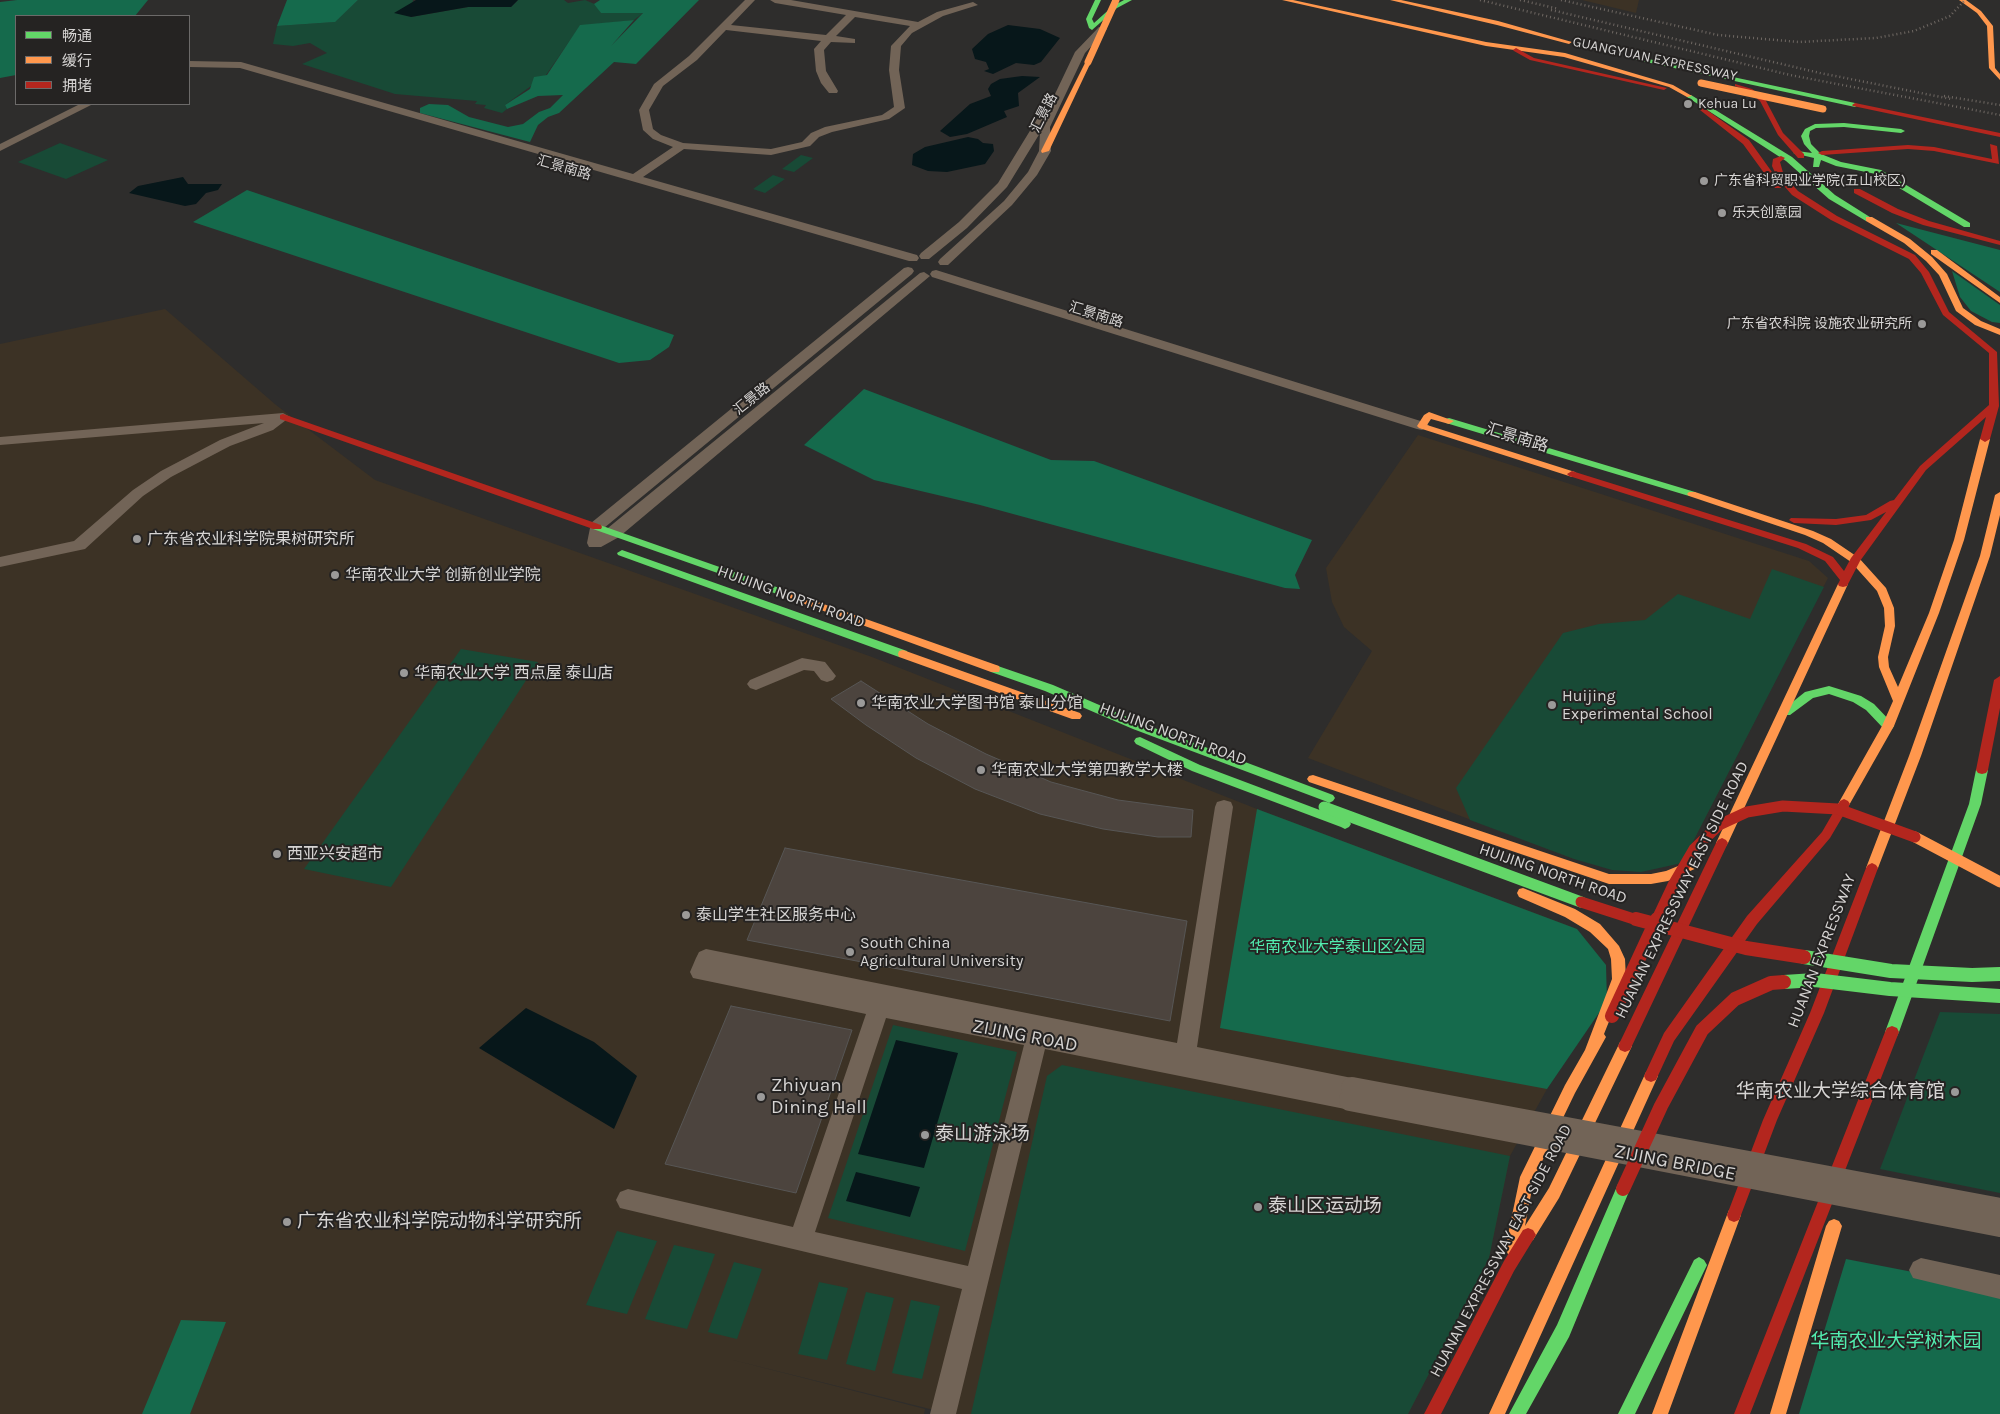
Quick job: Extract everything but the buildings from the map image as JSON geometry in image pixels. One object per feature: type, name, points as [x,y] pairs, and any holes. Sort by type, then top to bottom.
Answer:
[{"type":"main road","points":[[1098,0],[1089,19],[1098,28]]},
{"type":"main road","points":[[1045,152],[1116,0]]},
{"type":"main road","points":[[1098,28],[1115,7],[1129,0]]},
{"type":"main road","points":[[1098,28],[1113,14],[1137,0]]},
{"type":"main road","points":[[1278,0],[1516,50],[1565,55],[1654,80],[1689,95],[1789,159],[1815,184],[1905,246],[1925,272],[1939,303],[1946,313],[1987,344],[1993,352],[1994,406],[1959,540],[1934,613],[1888,726],[1826,835],[1752,920],[1669,1037],[1497,1414]]},
{"type":"main road","name":"GUANGYUAN EXPRESSWAY","points":[[1304,0],[1823,109],[1915,132],[1844,125],[1815,126],[1807,130],[1805,136],[1808,144],[1819,158]]},
{"type":"main road","name":"GUANGYUAN EXPRESSWAY","points":[[1382,8],[1581,47],[1498,23],[1393,0]]},
{"type":"main road","points":[[1962,0],[1984,17],[1997,33]]},
{"type":"main road","points":[[1969,0],[1986,12],[1997,33],[1992,68],[1993,72],[2000,78]]},
{"type":"main road","points":[[1420,16],[1741,87],[1756,94],[1768,105],[1780,134],[1797,153],[1878,172],[1967,225]]},
{"type":"main road","points":[[1516,50],[1532,59],[1644,82],[1682,96],[1746,142],[1790,200],[1814,218],[1847,235],[1875,245],[1905,246]]},
{"type":"main road","name":"GUANGYUAN EXPRESSWAY","points":[[1626,56],[2000,135]]},
{"type":"main road","points":[[1992,146],[1998,163]]},
{"type":"main road","points":[[1819,158],[1908,147],[1934,149],[1998,163]]},
{"type":"main road","points":[[1781,158],[1776,161],[1776,166],[1781,177],[1794,192],[1834,218],[1905,246],[1929,259],[1943,274],[1959,309],[1978,323],[2000,332]]},
{"type":"main road","points":[[1819,158],[1832,175]]},
{"type":"main road","points":[[1839,164],[1870,182]]},
{"type":"main road","points":[[1848,185],[1875,202],[1926,223],[2000,243]]},
{"type":"main road","points":[[1885,190],[1929,213],[1967,225],[1985,227]]},
{"type":"main road","points":[[1858,212],[1900,228],[2000,301]]},
{"type":"main road","name":"HUANAN EXPRESSWAY EAST SIDE ROAD","points":[[1432,1414],[1510,1266],[1554,1193],[1730,828],[1855,560],[1923,468],[1994,406]]},
{"type":"main road","name":"HUIJING NORTH ROAD","points":[[283,417],[361,442],[1049,688],[1137,726],[1547,891],[1666,929],[1746,948],[1891,971],[2000,974]]},
{"type":"main road","name":"汇景南路","points":[[1425,421],[1750,512]]},
{"type":"main road","name":"汇景南路","points":[[1425,421],[1786,540],[1829,559],[1845,579]]},
{"type":"main road","points":[[361,442],[367,458],[438,484]]},
{"type":"main road","name":"HUANAN EXPRESSWAY","points":[[1660,1414],[1770,1120],[1817,1013],[1914,756],[1986,556],[2000,495]]},
{"type":"main road","points":[[1750,512],[1815,522],[1852,520],[1868,518],[1879,513],[1903,496]]},
{"type":"main road","points":[[1750,512],[1810,533],[1842,550],[1855,560],[1882,590],[1889,608],[1890,626],[1882,657],[1884,667],[1898,700]]},
{"type":"main road","name":"HUIJING NORTH ROAD","points":[[591,541],[1084,719]]},
{"type":"main road","points":[[1974,804],[2000,680]]},
{"type":"main road","points":[[1049,688],[1160,724],[1367,799],[1609,880],[1651,879],[1681,871],[1697,863],[1730,828]]},
{"type":"main road","points":[[1785,712],[1809,695],[1829,690],[1857,699],[1870,707],[1888,726]]},
{"type":"main road","name":"HUIJING NORTH ROAD","points":[[1475,850],[1327,803],[1124,734],[1213,775],[1544,902],[1595,928],[1613,946],[1618,959],[1619,979],[1591,1050]]},
{"type":"main road","points":[[1742,1414],[1886,1049],[1974,804],[2000,743]]},
{"type":"main road","points":[[1510,1266],[1528,1178],[1591,1050],[1612,1016],[1673,885],[1694,849],[1719,825],[1747,812],[1783,806],[1838,809],[1859,815],[1918,838],[2000,882]]},
{"type":"main road","name":"HUIJING NORTH ROAD","points":[[1647,909],[1695,921]]},
{"type":"main road","points":[[1732,930],[1759,935]]},
{"type":"main road","points":[[1832,948],[1850,950]]},
{"type":"main road","points":[[1903,956],[1932,958]]},
{"type":"main road","points":[[1517,1414],[1563,1331],[1623,1189],[1662,1106],[1702,1030],[1735,999],[1771,983],[1815,980],[1890,989],[2000,996]]},
{"type":"main road","points":[[1778,1414],[1886,1049]]},
{"type":"main road","points":[[1714,1236],[1770,1120]]},
{"type":"main road","points":[[1626,1414],[1705,1254]]},
{"type":"street","points":[[750,0],[693,58],[659,84],[644,110],[648,130],[657,137],[682,146],[771,152],[806,144],[816,135],[829,129],[886,117],[900,108],[894,70],[896,46],[909,31],[940,14],[974,6],[949,0]]},
{"type":"street","points":[[775,0],[919,25]]},
{"type":"street","points":[[834,91],[826,83],[821,71],[819,49],[852,14]]},
{"type":"street","points":[[723,27],[851,41]]},
{"type":"street","points":[[1045,152],[1046,127],[1080,52],[1098,28]]},
{"type":"street","name":"汇景路","points":[[596,526],[913,263],[963,225],[1003,185],[1048,108],[1070,60],[1098,28]]},
{"type":"street","name":"汇景南路","points":[[190,64],[241,65],[634,178],[913,263]]},
{"type":"street","name":"汇景南路","points":[[190,68],[223,70],[913,263]]},
{"type":"street","points":[[0,140],[72,105]]},
{"type":"street","points":[[0,148],[86,105]]},
{"type":"street","points":[[634,178],[682,146]]},
{"type":"street","name":"汇景路","points":[[591,541],[614,533],[937,270],[1008,204],[1033,173],[1045,152]]},
{"type":"street","points":[[936,257],[937,270],[913,263],[936,257]]},
{"type":"street","name":"汇景南路","points":[[937,270],[1238,369],[1425,421]]},
{"type":"street","points":[[0,441],[283,417]]},
{"type":"street","points":[[0,562],[79,545],[138,493],[166,474],[225,443],[268,427],[283,417]]},
{"type":"street","points":[[591,541],[596,526]]},
{"type":"street","points":[[756,684],[802,664],[819,666],[827,676]]},
{"type":"street","points":[[1185,1061],[1224,807]]},
{"type":"street","name":"ZIJING ROAD","points":[[703,965],[1351,1094]]},
{"type":"street","points":[[801,1239],[881,1000]]},
{"type":"street","points":[[943,1414],[1038,1032]]},
{"type":"street","name":"ZIJING BRIDGE","points":[[1351,1094],[2000,1209]]},
{"type":"street","name":"ZIJING BRIDGE","points":[[1351,1094],[2000,1226]]},
{"type":"street","points":[[628,1200],[976,1280]]},
{"type":"street","points":[[1921,1270],[2000,1287]]},
{"type":"shaded area","points":[[416,0],[518,0],[511,7],[468,7],[411,17],[394,13]]},
{"type":"shaded area","points":[[1582,0],[1639,0],[1636,13]]},
{"type":"shaded area","points":[[1008,25],[1040,29],[1060,38],[1041,62],[1034,65],[1016,63],[993,74],[984,71],[989,69],[986,62],[975,59],[972,49],[988,34]]},
{"type":"shaded area","points":[[1022,76],[1040,77],[1018,93],[1019,106],[1004,111],[1007,117],[967,134],[950,137],[940,131],[970,104],[991,96],[988,89],[991,84],[1000,79]]},
{"type":"shaded area","points":[[968,137],[978,139],[983,143],[993,144],[994,151],[985,164],[947,172],[928,171],[912,165],[913,154],[925,147]]},
{"type":"shaded area","points":[[183,177],[188,184],[222,184],[218,190],[206,193],[196,204],[185,206],[129,193],[138,186]]},
{"type":"shaded area","name":"South China Agricultural University","points":[[165,309],[276,405],[375,480],[872,657],[1257,809],[1577,929],[1547,1089],[1510,1156],[1489,1258],[1408,1414],[950,1414],[729,1359],[925,1409],[924,1414],[0,1414],[0,344]]},
{"type":"shaded area","name":"Huijing Experimental School","points":[[1418,435],[1809,561],[1828,578],[1682,863],[1574,859],[1308,758],[1372,651],[1344,627],[1332,602],[1326,568]]},
{"type":"shaded area","points":[[526,1008],[594,1042],[637,1076],[614,1129],[479,1048]]},
{"type":"shaded area","points":[[896,1040],[958,1053],[924,1168],[858,1154]]},
{"type":"shaded area","points":[[856,1172],[920,1187],[910,1217],[846,1201]]},
{"type":"green space","points":[[17,0],[148,0],[136,15],[15,15],[15,75],[0,78],[0,2]]},
{"type":"green space","points":[[287,0],[358,0],[335,22],[277,26]]},
{"type":"green space","points":[[358,0],[413,0],[411,17],[468,7],[511,7],[518,0],[564,0],[568,3],[585,0],[597,5],[601,13],[643,13],[634,20],[580,26],[546,75],[505,105],[507,109],[502,113],[484,108],[486,105],[475,104],[477,101],[395,94],[302,64],[327,53],[310,43],[293,46],[273,44],[277,26],[334,22]]},
{"type":"green space","points":[[600,0],[699,0],[636,64],[614,62],[559,113],[548,117],[538,125],[530,142],[420,113],[420,108],[429,104],[448,105],[469,117],[508,127],[523,124],[539,112],[550,108],[563,95],[538,96],[507,109],[505,105],[530,89],[534,77],[547,75],[580,25],[634,20],[611,46],[643,13],[601,13],[594,4]]},
{"type":"green space","points":[[60,143],[108,160],[66,179],[18,162]]},
{"type":"green space","points":[[801,155],[813,158],[794,172],[782,169]]},
{"type":"green space","points":[[773,175],[785,179],[765,193],[753,189]]},
{"type":"green space","points":[[247,190],[674,335],[669,347],[650,360],[619,363],[193,222]]},
{"type":"green space","points":[[1896,223],[2000,250],[2000,292]]},
{"type":"green space","points":[[1952,271],[2000,305],[2000,323],[1992,322],[1971,311],[1960,297]]},
{"type":"green space","points":[[864,389],[1051,460],[1094,461],[1312,540],[1295,575],[1300,589],[1285,588],[980,505],[874,480],[804,445]]},
{"type":"green space","points":[[1772,569],[1824,587],[1682,863],[1641,872],[1612,870],[1574,859],[1470,820],[1456,788],[1563,633],[1599,624],[1645,620],[1678,594],[1750,619]]},
{"type":"green space","points":[[461,649],[538,662],[391,887],[304,869]]},
{"type":"green space","name":"华南农业大学泰山区公园","points":[[1257,809],[1577,929],[1606,965],[1607,1001],[1547,1089],[1220,1028]]},
{"type":"green space","name":"华南农业大学综合体育馆","points":[[1940,1012],[2000,1014],[2000,1193],[1880,1169]]},
{"type":"green space","name":"泰山游泳场","points":[[893,1025],[1017,1052],[965,1251],[828,1218]]},
{"type":"green space","name":"泰山区运动场","points":[[1062,1065],[1510,1156],[1489,1258],[1408,1414],[971,1414],[1047,1076]]},
{"type":"green space","points":[[617,1231],[657,1241],[627,1314],[586,1305]]},
{"type":"green space","points":[[674,1245],[715,1254],[687,1329],[645,1319]]},
{"type":"green space","name":"华南农业大学树木园","points":[[1846,1259],[2000,1289],[2000,1414],[1799,1414]]},
{"type":"green space","points":[[734,1262],[762,1269],[737,1339],[708,1332]]},
{"type":"green space","points":[[819,1282],[848,1288],[827,1360],[798,1354]]},
{"type":"green space","points":[[866,1292],[894,1298],[875,1371],[846,1364]]},
{"type":"green space","points":[[911,1300],[940,1306],[922,1379],[892,1373]]},
{"type":"green space","points":[[181,1320],[226,1322],[190,1414],[142,1414]]},
{"type":"railway","points":[[1480,0],[1790,75],[2000,115]]},
{"type":"railway","points":[[1520,0],[1559,9]]},
{"type":"railway","points":[[1561,0],[1718,35],[1799,42],[1876,38],[1914,31],[1950,16],[1965,0]]},
{"type":"railway","points":[[1551,10],[1820,73],[1951,99]]},
{"type":"railway","points":[[1944,96],[2000,105]]},
{"type":"traffic: fast","points":[[1098,0],[1089,19],[1092,28],[1115,7],[1129,0]]},
{"type":"traffic: fast","points":[[1639,59],[1855,105]]},
{"type":"traffic: fast","points":[[1689,96],[1789,159],[1832,197],[1869,219]]},
{"type":"traffic: fast","points":[[1816,165],[1818,156],[1808,144],[1805,136],[1807,130],[1815,126],[1844,125],[1901,131]]},
{"type":"traffic: fast","points":[[1797,153],[1818,156],[1839,164],[1878,172],[1967,225]]},
{"type":"traffic: fast","points":[[1449,421],[1692,494]]},
{"type":"traffic: fast","points":[[597,527],[781,592]]},
{"type":"traffic: fast","points":[[622,553],[903,654]]},
{"type":"traffic: fast","points":[[995,669],[1049,688],[1137,726],[1329,798]]},
{"type":"traffic: fast","points":[[1786,712],[1809,695],[1829,690],[1857,699],[1870,707],[1888,726]]},
{"type":"traffic: fast","points":[[1140,741],[1196,768],[1345,824]]},
{"type":"traffic: fast","points":[[1892,1032],[1975,804],[1982,770]]},
{"type":"traffic: fast","points":[[1324,807],[1581,902]]},
{"type":"traffic: fast","points":[[1804,957],[1891,971],[1972,975],[2000,974]]},
{"type":"traffic: fast","points":[[1784,982],[1815,980],[1890,989],[2000,996]]},
{"type":"traffic: fast","points":[[1517,1414],[1563,1331],[1623,1189]]},
{"type":"traffic: fast","points":[[1626,1414],[1699,1265]]},
{"type":"traffic: slow","points":[[1088,62],[1116,0]]},
{"type":"traffic: slow","points":[[1285,0],[1486,44],[1565,55],[1671,86],[1689,96]]},
{"type":"traffic: slow","points":[[1393,0],[1498,23],[1569,42]]},
{"type":"traffic: slow","points":[[1962,0],[1979,12],[1990,26],[1992,68],[2000,78]]},
{"type":"traffic: slow","points":[[1045,151],[1088,62]]},
{"type":"traffic: slow","points":[[1701,83],[1823,109]]},
{"type":"traffic: slow","points":[[1869,219],[1907,241],[1929,259],[1943,274],[1959,309],[1978,323],[2000,332]]},
{"type":"traffic: slow","points":[[1934,252],[2000,301]]},
{"type":"traffic: slow","points":[[1449,421],[1429,415],[1422,426],[1572,474]]},
{"type":"traffic: slow","points":[[1844,804],[1888,726],[1934,613],[1959,540],[1985,439]]},
{"type":"traffic: slow","points":[[1692,494],[1809,533],[1827,541],[1855,560],[1882,590],[1889,608],[1890,626],[1883,657],[1884,667],[1898,700]]},
{"type":"traffic: slow","points":[[1872,868],[1915,756],[1985,556],[2000,495]]},
{"type":"traffic: slow","points":[[1722,843],[1843,584]]},
{"type":"traffic: slow","points":[[781,592],[995,669]]},
{"type":"traffic: slow","points":[[903,654],[1076,716]]},
{"type":"traffic: slow","points":[[1313,779],[1609,879],[1651,879],[1668,876],[1695,864]]},
{"type":"traffic: slow","points":[[1915,837],[2000,882]]},
{"type":"traffic: slow","points":[[1523,893],[1570,913],[1595,928],[1613,946],[1618,959],[1619,979],[1591,1051]]},
{"type":"traffic: slow","points":[[1513,1249],[1527,1177],[1570,1089],[1599,1037]]},
{"type":"traffic: slow","points":[[1528,1235],[1554,1193],[1625,1046]]},
{"type":"traffic: slow","points":[[1497,1414],[1651,1076]]},
{"type":"traffic: slow","points":[[1660,1414],[1734,1215]]},
{"type":"traffic: slow","points":[[1778,1414],[1834,1226]]},
{"type":"traffic: jam","points":[[1516,50],[1532,59],[1664,88]]},
{"type":"traffic: jam","points":[[1737,85],[1750,90],[1763,100],[1780,134],[1801,156]]},
{"type":"traffic: jam","points":[[1855,105],[2000,135]]},
{"type":"traffic: jam","points":[[1702,109],[1746,142],[1778,186]]},
{"type":"traffic: jam","points":[[1822,153],[1908,147],[1934,149],[1996,162],[1993,146]]},
{"type":"traffic: jam","points":[[1781,158],[1776,161],[1776,166],[1781,177],[1795,193],[1834,218],[1912,257],[1925,272],[1946,313],[1993,352],[1994,406],[1985,439]]},
{"type":"traffic: jam","points":[[1857,191],[1895,211],[1926,223],[2000,243]]},
{"type":"traffic: jam","points":[[1843,584],[1855,560],[1923,468],[1994,406]]},
{"type":"traffic: jam","points":[[283,417],[597,527]]},
{"type":"traffic: jam","points":[[1572,474],[1802,546],[1829,559],[1845,579]]},
{"type":"traffic: jam","points":[[1794,520],[1836,522],[1868,518],[1893,503]]},
{"type":"traffic: jam","points":[[1982,770],[2000,680]]},
{"type":"traffic: jam","points":[[1651,1076],[1669,1037],[1752,920],[1826,835],[1844,804]]},
{"type":"traffic: jam","points":[[1612,1016],[1673,885],[1694,849],[1719,825],[1747,812],[1783,806],[1802,806],[1838,809],[1915,837]]},
{"type":"traffic: jam","points":[[1625,1046],[1722,843]]},
{"type":"traffic: jam","points":[[1734,1215],[1770,1120],[1817,1013],[1872,868]]},
{"type":"traffic: jam","points":[[1581,902],[1667,929],[1746,948],[1804,957]]},
{"type":"traffic: jam","points":[[1623,1189],[1661,1106],[1702,1030],[1735,999],[1771,983],[1784,982]]},
{"type":"traffic: jam","points":[[1742,1414],[1892,1032]]},
{"type":"traffic: jam","points":[[1432,1414],[1509,1266],[1528,1235]]},
{"type":"place","name":"Kehua Lu","points":[[1688,104]]},
{"type":"place","name":"广东省科贸职业学院(五山校区)","points":[[1704,181]]},
{"type":"place","name":"乐天创意园","points":[[1722,213]]},
{"type":"place","name":"广东省农科院 设施农业研究所","points":[[1922,324]]},
{"type":"place","name":"广东省农业科学院果树研究所","points":[[137,539]]},
{"type":"place","name":"华南农业大学 创新创业学院","points":[[335,575]]},
{"type":"place","name":"华南农业大学 西点屋 泰山店","points":[[404,673]]},
{"type":"place","name":"华南农业大学图书馆 泰山分馆","points":[[861,703]]},
{"type":"place","name":"Huijing Experimental School","points":[[1552,705]]},
{"type":"place","name":"华南农业大学第四教学大楼","points":[[981,770]]},
{"type":"place","name":"西亚兴安超市","points":[[277,854]]},
{"type":"place","name":"泰山学生社区服务中心","points":[[686,915]]},
{"type":"place","name":"South China Agricultural University","points":[[850,952]]},
{"type":"place","name":"华南农业大学综合体育馆","points":[[1955,1092]]},
{"type":"place","name":"Zhiyuan Dining Hall","points":[[761,1097]]},
{"type":"place","name":"泰山游泳场","points":[[925,1135]]},
{"type":"place","name":"泰山区运动场","points":[[1258,1207]]},
{"type":"place","name":"广东省农业科学院动物科学研究所","points":[[287,1222]]}]
